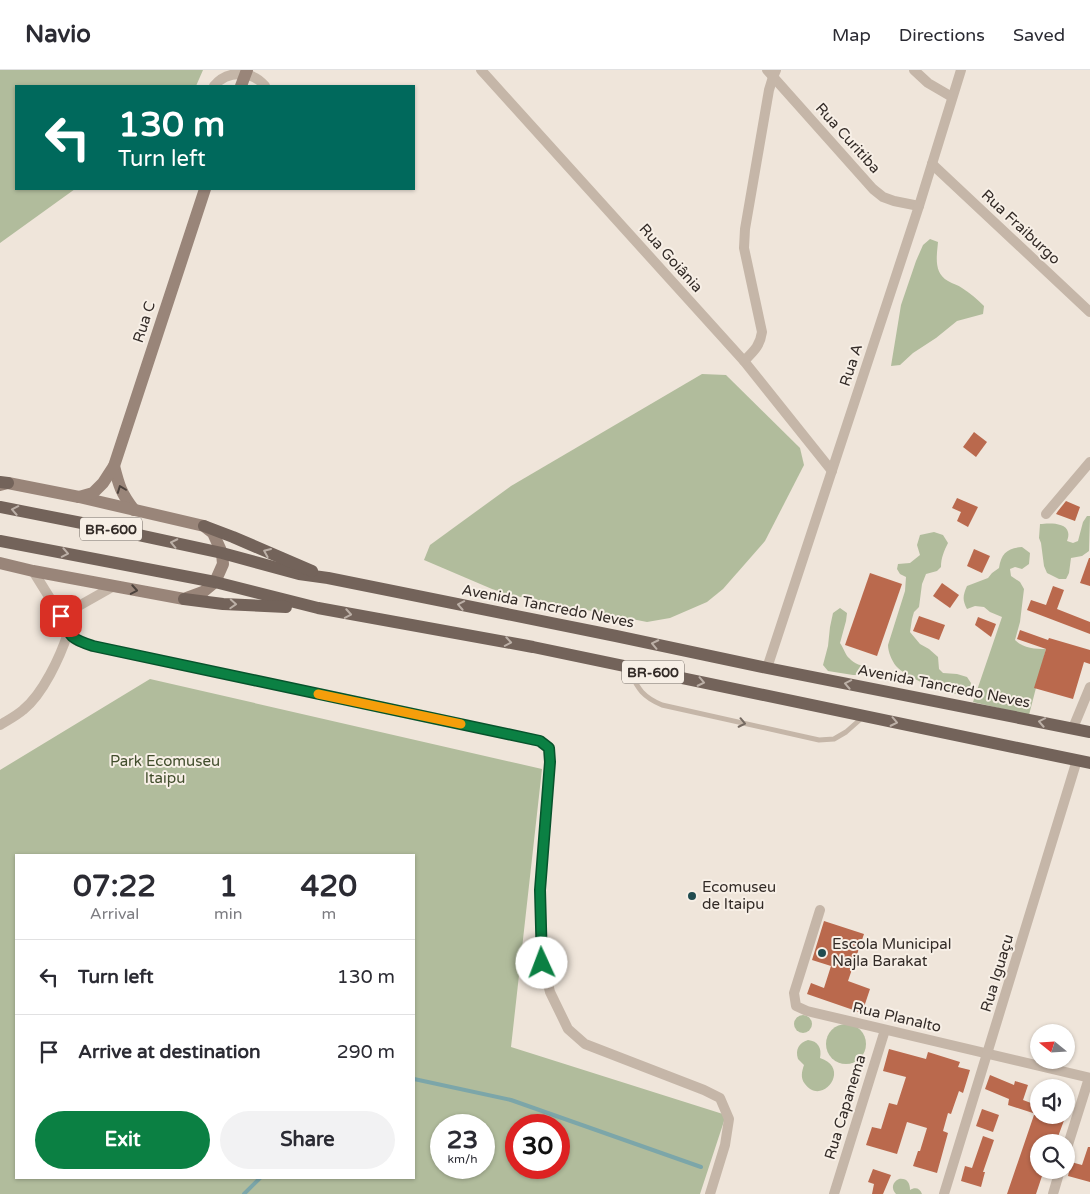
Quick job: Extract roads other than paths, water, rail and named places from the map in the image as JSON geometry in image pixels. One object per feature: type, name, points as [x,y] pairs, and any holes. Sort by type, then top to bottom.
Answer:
[{"type":"main road","name":"Avenida Tancredo Neves","points":[[0,507],[222,553],[299,574],[328,578],[1090,732]]},
{"type":"main road","points":[[204,526],[233,536],[328,578]]},
{"type":"main road","name":"BR-600","points":[[0,540],[215,582],[318,608],[533,647],[1084,761]]},
{"type":"main road","points":[[184,599],[223,604],[318,608]]},
{"type":"street","points":[[215,85],[219,79],[237,70],[247,71],[257,76],[264,85]]},
{"type":"street","name":"Rua Goiânia","points":[[481,70],[744,361],[832,471]]},
{"type":"street","points":[[914,70],[928,82],[952,97]]},
{"type":"street","name":"Rua A","points":[[766,668],[919,206],[961,70]]},
{"type":"street","points":[[241,85],[247,71]]},
{"type":"street","points":[[744,361],[760,342],[762,332],[744,248],[772,72]]},
{"type":"street","name":"Rua Curitiba","points":[[772,72],[873,189],[883,198],[894,202],[919,206]]},
{"type":"street","name":"Rua Fraiburgo","points":[[932,164],[1090,312]]},
{"type":"street","name":"Rua C","points":[[79,497],[93,492],[114,466],[205,190]]},
{"type":"street","points":[[1046,514],[1090,462]]},
{"type":"street","points":[[114,466],[120,489],[134,510]]},
{"type":"street","points":[[0,563],[33,571],[184,599],[203,592],[215,582],[223,564],[222,553],[213,533],[204,526],[79,497],[3,483]]},
{"type":"street","points":[[33,571],[61,616],[68,633],[77,641],[93,646],[540,741],[549,748],[550,762],[540,890],[542,963],[550,992],[568,1029],[585,1044],[720,1098],[729,1119],[725,1145],[710,1194]]},
{"type":"street","points":[[61,616],[114,586]]},
{"type":"street","points":[[0,725],[24,710],[39,691],[58,659],[68,633]]},
{"type":"street","points":[[1073,728],[1090,687]]},
{"type":"street","name":"Rua Iguaçu","points":[[944,1194],[987,1054],[1084,761]]},
{"type":"street","name":"Rua Planalto","points":[[820,910],[794,993],[796,1006],[807,1011],[1090,1078]]},
{"type":"street","name":"Rua Capanema","points":[[834,1194],[885,1030]]},
{"type":"street","points":[[1072,1134],[1090,1078]]},
{"type":"street","points":[[1053,1194],[1057,1179]]},
{"type":"lane","points":[[627,667],[639,689],[649,699],[662,705],[819,740],[834,739],[846,732],[864,716]]},
{"type":"waterway","points":[[415,1079],[511,1100],[701,1167]]},
{"type":"waterway","points":[[244,1194],[259,1179]]},
{"type":"place","name":"Ecomuseu de Itaipu","points":[[692,896]]},
{"type":"place","name":"Escola Municipal Najla Barakat","points":[[822,953]]},
{"type":"park label","name":"Park Ecomuseu Itaipu","points":[[165,770]]}]
